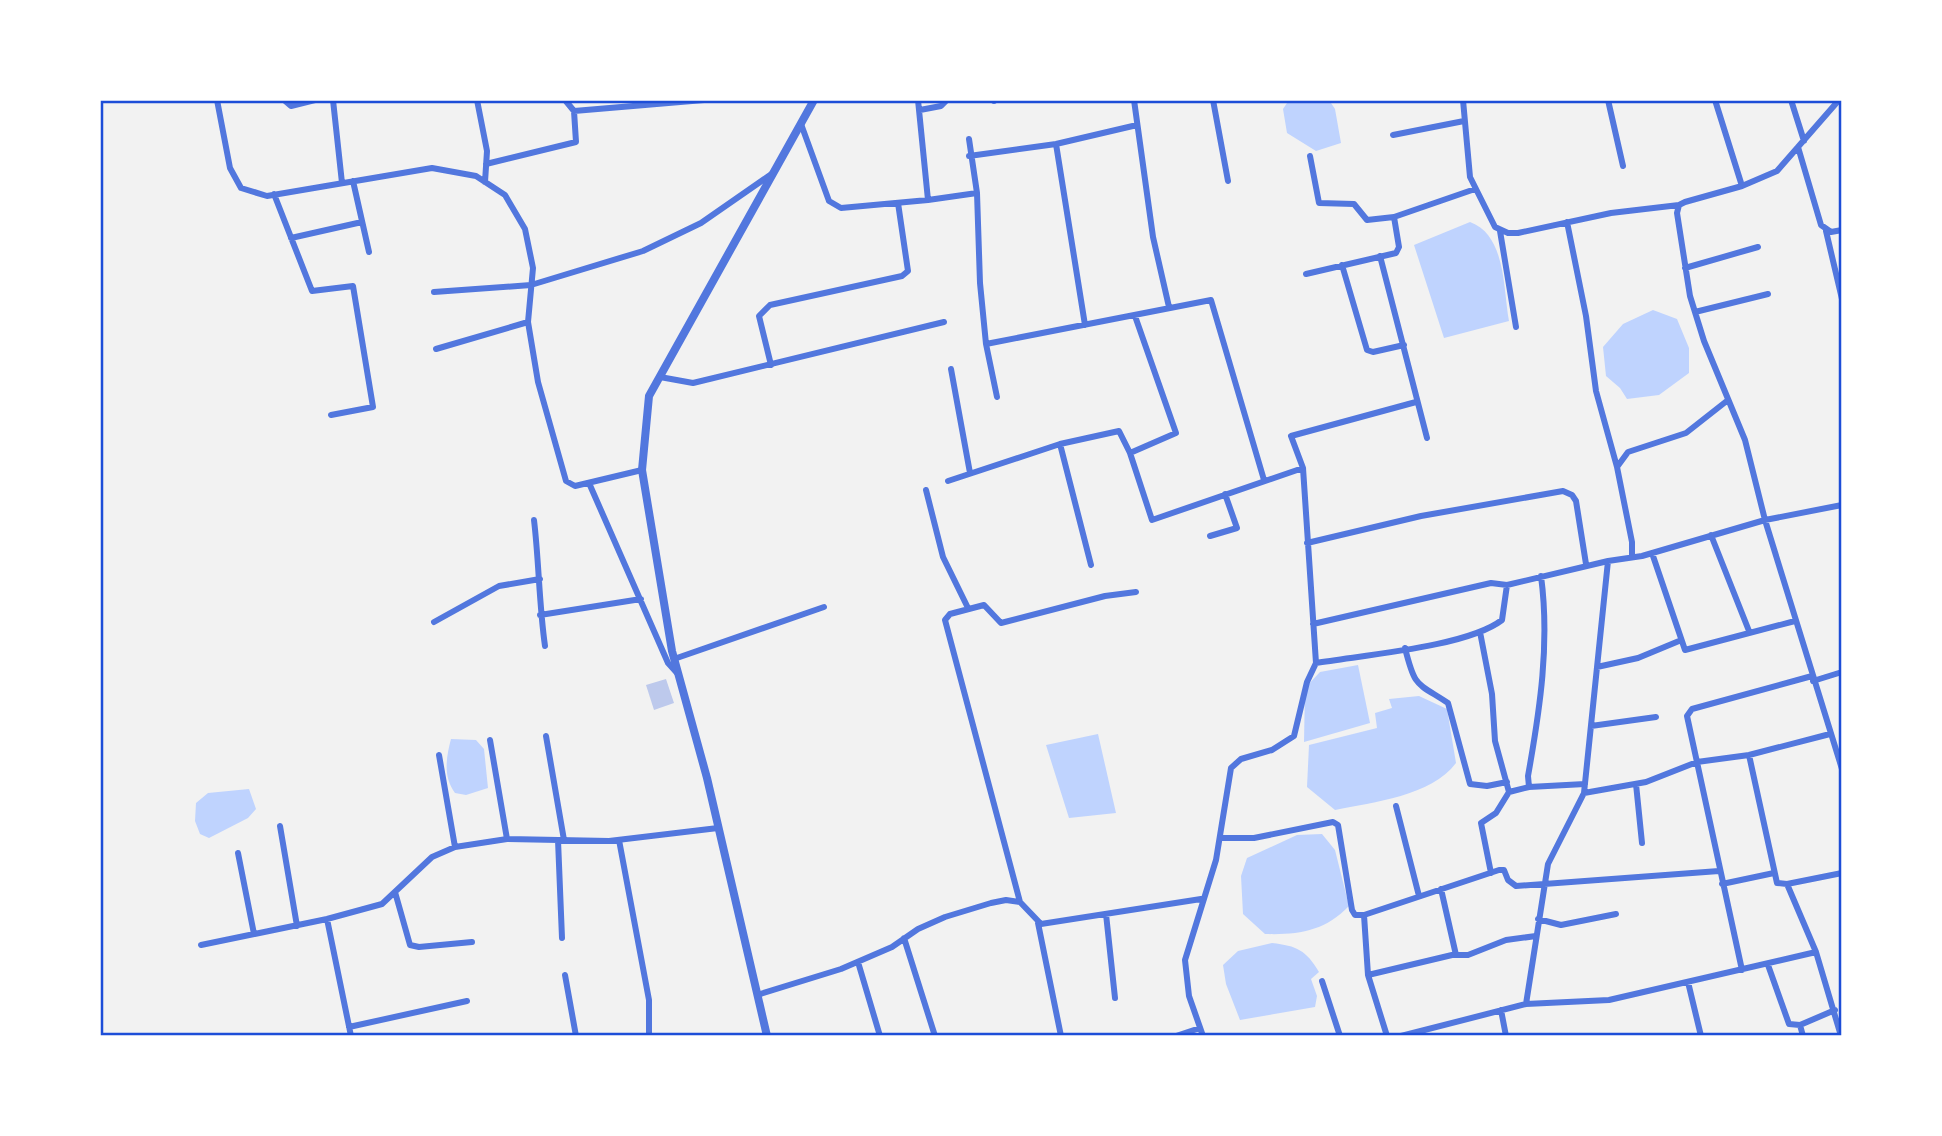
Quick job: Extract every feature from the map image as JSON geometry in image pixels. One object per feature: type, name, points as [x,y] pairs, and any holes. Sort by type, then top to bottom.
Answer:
[{"type":"street","points":[[218,100],[230,168],[241,188],[267,196],[432,169],[477,176],[505,195],[525,229],[533,268],[528,322],[538,382],[560,464],[571,485],[642,470]]},
{"type":"street","points":[[284,100],[291,106],[314,100]]},
{"type":"street","points":[[332,100],[342,183]]},
{"type":"street","points":[[477,100],[487,151],[485,181]]},
{"type":"street","points":[[486,164],[576,142],[574,111],[565,100]]},
{"type":"street","points":[[574,111],[704,100]]},
{"type":"street","points":[[767,1036],[718,828],[674,659],[642,470],[649,396],[814,100]]},
{"type":"street","points":[[918,100],[928,200]]},
{"type":"street","points":[[920,110],[940,106],[947,100]]},
{"type":"street","points":[[1134,100],[1153,237],[1168,307]]},
{"type":"street","points":[[1213,100],[1227,181]]},
{"type":"street","points":[[1463,100],[1470,177],[1494,226],[1500,231],[1517,233],[1658,205],[1679,205],[1742,187],[1777,171],[1839,100]]},
{"type":"street","points":[[1608,100],[1623,166]]},
{"type":"street","points":[[1715,100],[1742,187]]},
{"type":"street","points":[[1791,100],[1804,141]]},
{"type":"street","points":[[1393,135],[1464,121]]},
{"type":"street","points":[[801,124],[829,201],[841,208],[977,193]]},
{"type":"street","points":[[969,156],[1056,144],[1137,125]]},
{"type":"street","points":[[969,139],[969,156],[977,193],[980,283],[986,344],[997,397]]},
{"type":"street","points":[[1056,144],[1085,326]]},
{"type":"street","points":[[1798,147],[1821,225],[1826,231],[1842,299]]},
{"type":"street","points":[[1310,156],[1319,203],[1354,204],[1367,220],[1394,217],[1475,189]]},
{"type":"street","points":[[434,292],[531,285],[632,255],[701,223],[774,173]]},
{"type":"street","points":[[353,181],[369,252]]},
{"type":"street","points":[[274,194],[312,291],[353,286],[373,407],[331,415]]},
{"type":"street","points":[[771,365],[760,316],[762,310],[770,305],[902,276],[908,271],[898,203]]},
{"type":"street","points":[[1679,205],[1677,213],[1685,268],[1695,312],[1745,440],[1765,520],[1842,769]]},
{"type":"street","points":[[1307,274],[1398,251],[1394,217]]},
{"type":"street","points":[[291,238],[362,222]]},
{"type":"street","points":[[1567,222],[1586,316],[1596,391],[1617,467],[1632,541],[1632,556]]},
{"type":"street","points":[[1826,231],[1842,230]]},
{"type":"street","points":[[1500,231],[1516,327]]},
{"type":"street","points":[[1685,268],[1758,247]]},
{"type":"street","points":[[1380,256],[1427,438]]},
{"type":"street","points":[[1342,265],[1367,350],[1373,352],[1404,345]]},
{"type":"street","points":[[1695,312],[1768,295]]},
{"type":"street","points":[[986,344],[1211,300],[1264,480]]},
{"type":"street","points":[[1130,453],[1176,433],[1135,316]]},
{"type":"street","points":[[436,349],[528,322]]},
{"type":"street","points":[[660,377],[694,383],[944,322]]},
{"type":"street","points":[[951,369],[970,473]]},
{"type":"street","points":[[1617,467],[1628,452],[1686,433],[1728,400]]},
{"type":"street","points":[[1203,1036],[1189,996],[1185,960],[1220,838],[1231,768],[1241,759],[1266,753],[1294,736],[1307,682],[1316,663],[1303,468],[1291,436],[1416,402]]},
{"type":"street","points":[[948,481],[1060,444],[1119,431],[1130,453],[1152,520],[1303,468]]},
{"type":"street","points":[[1060,444],[1091,565]]},
{"type":"street","points":[[589,483],[668,663],[678,674]]},
{"type":"street","points":[[926,490],[943,557],[968,608]]},
{"type":"street","points":[[1307,543],[1421,516],[1563,491],[1576,501],[1586,564]]},
{"type":"street","points":[[1210,536],[1237,528],[1225,494]]},
{"type":"street","points":[[1313,624],[1491,583],[1507,585],[1586,564],[1652,553],[1765,520],[1842,505]]},
{"type":"street","points":[[534,520],[540,579],[540,615],[545,646]]},
{"type":"street","points":[[1711,535],[1749,631]]},
{"type":"street","points":[[1652,553],[1679,641],[1685,650],[1749,631],[1796,621]]},
{"type":"street","points":[[1526,1004],[1548,864],[1584,793],[1608,561]]},
{"type":"street","points":[[1529,787],[1528,776],[1540,706],[1545,639],[1541,576]]},
{"type":"street","points":[[434,622],[499,586],[540,579]]},
{"type":"street","points":[[1316,663],[1480,632],[1502,620],[1507,585]]},
{"type":"street","points":[[1136,592],[1078,602],[1001,622],[984,604],[950,614],[945,620],[1020,902],[1041,924],[1201,899]]},
{"type":"street","points":[[540,615],[641,599]]},
{"type":"street","points":[[674,659],[824,607]]},
{"type":"street","points":[[1480,632],[1492,694],[1495,741],[1509,792],[1496,813],[1481,823],[1491,873]]},
{"type":"street","points":[[1597,667],[1638,658],[1679,641]]},
{"type":"street","points":[[1405,648],[1411,674],[1419,687],[1448,703],[1469,784],[1487,786],[1507,782]]},
{"type":"street","points":[[1742,970],[1687,716],[1692,709],[1842,672]]},
{"type":"street","points":[[1591,726],[1656,717]]},
{"type":"street","points":[[1584,793],[1636,784],[1697,762],[1749,755],[1830,734]]},
{"type":"street","points":[[546,736],[561,840],[562,938]]},
{"type":"street","points":[[489,740],[507,839]]},
{"type":"street","points":[[439,755],[455,847]]},
{"type":"street","points":[[1749,755],[1774,873],[1779,884],[1842,873]]},
{"type":"street","points":[[1509,792],[1529,787],[1585,784]]},
{"type":"street","points":[[1636,784],[1642,843]]},
{"type":"street","points":[[1396,806],[1419,896]]},
{"type":"street","points":[[1220,838],[1254,838],[1333,822],[1338,825],[1355,915],[1364,915],[1441,888],[1504,870],[1508,880],[1516,887],[1719,871]]},
{"type":"street","points":[[280,826],[297,926]]},
{"type":"street","points":[[201,945],[297,926],[382,904],[432,857],[455,847],[507,839],[619,840],[718,828]]},
{"type":"street","points":[[619,840],[649,1000],[649,1036]]},
{"type":"street","points":[[238,853],[254,934]]},
{"type":"street","points":[[1722,884],[1774,873]]},
{"type":"street","points":[[1787,884],[1816,952],[1836,1010],[1841,1036]]},
{"type":"street","points":[[1441,888],[1456,955]]},
{"type":"street","points":[[395,892],[410,944],[419,947],[472,942]]},
{"type":"street","points":[[757,995],[858,962],[945,916],[1006,900],[1020,902]]},
{"type":"street","points":[[1106,914],[1115,998]]},
{"type":"street","points":[[1538,919],[1561,925],[1616,914]]},
{"type":"street","points":[[1364,915],[1368,975],[1387,1036]]},
{"type":"street","points":[[327,919],[351,1036]]},
{"type":"street","points":[[1038,921],[1061,1036]]},
{"type":"street","points":[[1368,975],[1456,955],[1468,955],[1506,940],[1536,936]]},
{"type":"street","points":[[904,938],[935,1036]]},
{"type":"street","points":[[1401,1036],[1526,1004],[1609,1000],[1816,952]]},
{"type":"street","points":[[858,962],[880,1036]]},
{"type":"street","points":[[1768,965],[1787,1021],[1793,1026],[1836,1010]]},
{"type":"street","points":[[565,975],[576,1036]]},
{"type":"street","points":[[1322,981],[1339,1035],[1330,1036]]},
{"type":"street","points":[[1688,982],[1701,1036]]},
{"type":"street","points":[[349,1027],[467,1001]]},
{"type":"street","points":[[1501,1010],[1506,1036]]},
{"type":"street","points":[[1800,1025],[1803,1036]]},
{"type":"street","points":[[1176,1036],[1200,1028]]},
{"type":"water","points":[[1289,100],[1329,100],[1335,109],[1341,143],[1316,151],[1287,133],[1283,109]]},
{"type":"water","points":[[1470,222],[1482,229],[1497,250],[1509,321],[1444,338],[1414,245]]},
{"type":"water","points":[[1653,310],[1677,319],[1689,348],[1689,373],[1659,395],[1627,399],[1620,388],[1606,376],[1603,347],[1623,324]]},
{"type":"water","points":[[1358,665],[1370,723],[1304,742],[1305,688],[1320,672]]},
{"type":"water","points":[[1419,696],[1447,709],[1456,763],[1445,774],[1432,783],[1401,796],[1335,810],[1307,787],[1309,745],[1377,728],[1375,713],[1392,708],[1389,699]]},
{"type":"water","points":[[1098,734],[1116,813],[1069,818],[1046,745]]},
{"type":"water","points":[[451,739],[476,740],[484,749],[488,788],[466,795],[455,793],[447,767]]},
{"type":"water","points":[[249,789],[256,809],[248,818],[209,838],[200,834],[195,821],[196,803],[208,793]]},
{"type":"water","points":[[1322,834],[1335,850],[1349,906],[1331,921],[1311,930],[1265,934],[1243,914],[1241,876],[1247,858],[1297,835]]},
{"type":"water","points":[[1272,943],[1300,950],[1319,972],[1311,979],[1317,996],[1315,1007],[1240,1020],[1226,984],[1223,965],[1238,951]]},
{"type":"building","points":[[666,679],[674,703],[654,710],[646,685]]}]
